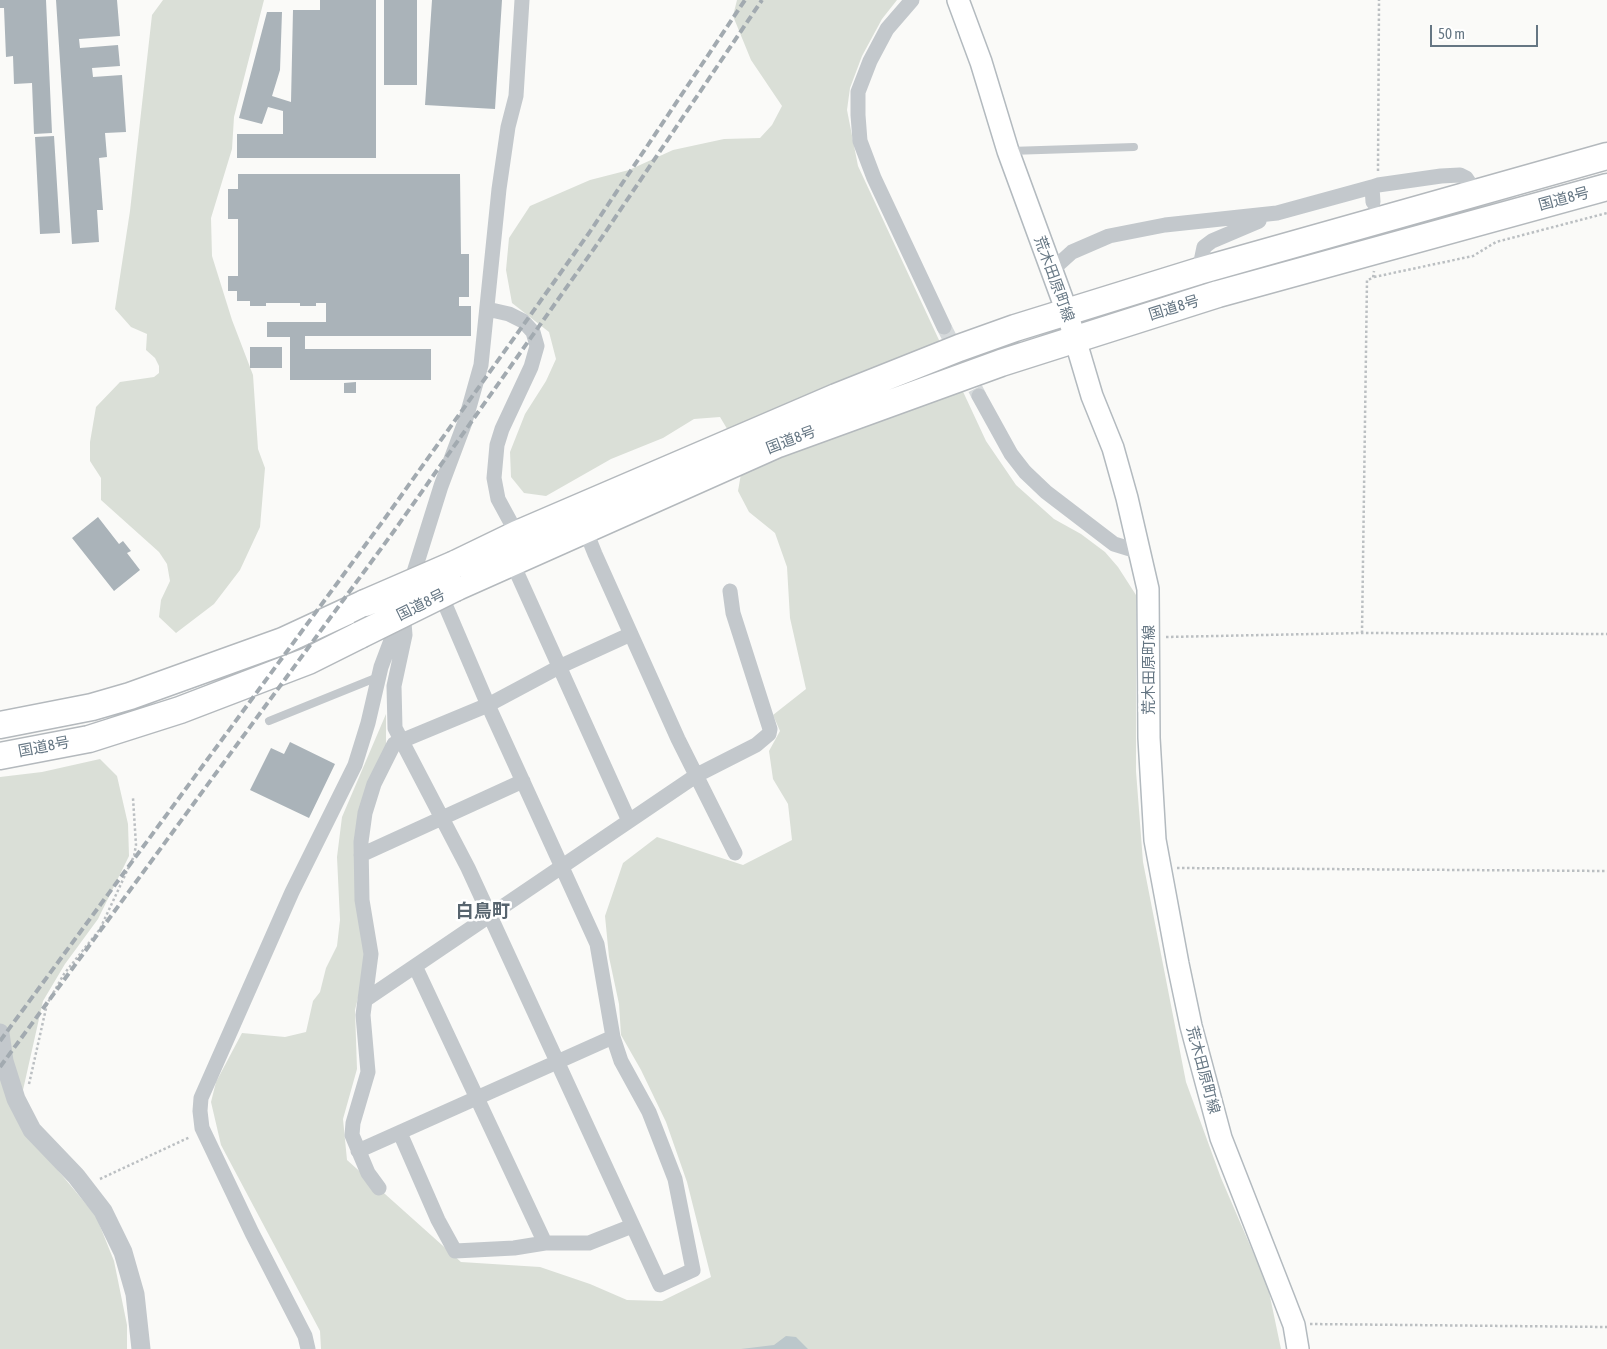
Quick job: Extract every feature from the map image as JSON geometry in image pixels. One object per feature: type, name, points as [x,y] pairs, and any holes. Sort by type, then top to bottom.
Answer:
[{"type":"highway","name":"国道8号","points":[[0,756],[89,739],[180,710],[268,677],[360,635],[450,582],[516,534],[845,393],[959,348],[1199,271],[1607,156]]},
{"type":"highway","name":"国道8号","points":[[0,725],[92,707],[130,696],[283,641],[365,603],[450,582],[512,562],[778,444],[1001,363],[1218,294],[1607,188]]},
{"type":"main road","name":"荒木田原町線","points":[[958,0],[981,62],[1008,151],[1067,312],[1092,396],[1113,448],[1140,552],[1148,588],[1149,738],[1155,840],[1191,1026],[1221,1138],[1294,1325],[1298,1349]]},
{"type":"street","points":[[308,1349],[305,1336],[252,1233],[204,1130],[200,1105],[209,1078],[292,892],[355,765],[368,723],[379,676],[403,610],[441,486],[465,422],[481,365],[499,189],[508,127],[516,96],[522,0]]},
{"type":"street","points":[[912,0],[886,29],[870,61],[858,92],[860,141],[874,178],[944,327]]},
{"type":"street","points":[[1051,271],[1072,252],[1109,236],[1165,225],[1276,213],[1374,191],[1460,175],[1466,178],[1476,193]]},
{"type":"street","points":[[1199,271],[1204,247],[1212,241],[1276,213]]},
{"type":"street","points":[[487,309],[509,314],[524,321],[533,332],[537,346],[531,367],[502,429],[497,445],[494,478],[498,499],[516,534]]},
{"type":"street","points":[[979,396],[1011,454],[1025,472],[1046,492],[1114,544],[1140,552]]},
{"type":"street","points":[[585,528],[678,739],[735,852]]},
{"type":"street","points":[[512,562],[561,666],[629,821]]},
{"type":"street","points":[[403,610],[405,635],[394,686],[395,728],[489,915],[660,1285],[693,1270],[675,1179],[649,1112],[621,1061],[612,1037],[597,944],[488,704],[450,582]]},
{"type":"street","points":[[365,1000],[697,775],[763,740],[769,734],[770,729],[735,623],[730,591]]},
{"type":"street","points":[[379,1188],[368,1173],[352,1135],[353,1123],[368,1072],[363,1015],[371,954],[362,900],[360,855],[362,829],[374,784],[394,744],[488,704],[561,666],[631,634]]},
{"type":"street","points":[[360,855],[522,781]]},
{"type":"street","points":[[415,966],[545,1243]]},
{"type":"street","points":[[0,1033],[4,1061],[16,1099],[32,1130],[85,1186],[103,1211],[123,1252],[135,1294],[141,1349]]},
{"type":"street","points":[[358,1151],[612,1037]]},
{"type":"street","points":[[400,1133],[438,1220],[455,1251],[514,1248],[545,1243],[589,1243],[632,1226]]},
{"type":"lane","points":[[1008,151],[1134,147]]},
{"type":"lane","points":[[269,721],[379,676]]},
{"type":"path","points":[[1374,191],[1379,0]]},
{"type":"path","points":[[1362,633],[1367,280],[1473,256],[1496,242],[1607,213]]},
{"type":"path","points":[[1373,278],[1374,266]]},
{"type":"path","points":[[1149,637],[1362,633],[1607,634]]},
{"type":"path","points":[[25,1116],[26,1101],[47,1004],[64,974],[100,928],[134,856],[136,845],[133,798]]},
{"type":"path","points":[[1161,867],[1607,871]]},
{"type":"path","points":[[85,1186],[204,1130]]},
{"type":"path","points":[[1294,1325],[1607,1327]]},
{"type":"shaded area","points":[[163,0],[264,0],[234,117],[232,149],[211,218],[212,256],[232,320],[253,375],[258,449],[265,468],[260,527],[240,570],[214,604],[176,633],[159,617],[161,600],[170,581],[167,564],[159,552],[101,500],[101,478],[90,461],[90,442],[96,407],[120,382],[154,377],[159,373],[159,366],[155,358],[146,350],[147,334],[131,327],[115,309],[130,211],[152,15]]},
{"type":"shaded area","points":[[737,0],[897,0],[882,19],[862,56],[850,88],[847,110],[858,166],[986,441],[1016,485],[1054,519],[1081,534],[1105,552],[1118,567],[1136,595],[1136,771],[1143,862],[1186,1082],[1221,1178],[1268,1287],[1281,1349],[321,1349],[320,1331],[221,1145],[211,1102],[216,1082],[242,1033],[285,1037],[306,1032],[313,1001],[320,992],[326,968],[337,946],[340,920],[337,857],[342,817],[386,714],[386,746],[361,809],[365,954],[363,978],[355,1010],[357,1069],[343,1119],[347,1160],[461,1262],[540,1267],[590,1284],[627,1300],[662,1301],[711,1277],[687,1182],[666,1122],[641,1070],[621,1035],[619,1004],[609,957],[605,916],[623,863],[657,837],[743,865],[792,840],[788,804],[773,779],[769,751],[780,731],[773,715],[806,689],[790,618],[787,567],[775,533],[749,512],[738,491],[744,457],[720,417],[694,419],[663,438],[611,459],[546,496],[524,493],[511,477],[510,452],[525,414],[546,381],[556,359],[549,332],[512,303],[506,270],[509,238],[530,206],[590,180],[629,170],[673,150],[724,139],[760,138],[772,125],[782,106],[751,60],[733,16]]},
{"type":"shaded area","points":[[100,759],[117,776],[128,824],[129,856],[98,919],[65,964],[43,1001],[21,1099],[56,1168],[96,1216],[114,1261],[127,1325],[127,1349],[0,1349],[0,777],[42,772]]},
{"type":"shaded area","points":[[786,1336],[796,1337],[808,1349],[741,1349],[774,1345]]},
{"type":"building","points":[[0,0],[46,0],[52,133],[34,134],[32,83],[14,84],[13,56],[6,57],[4,8],[0,8]]},
{"type":"building","points":[[56,0],[117,0],[120,36],[79,39],[80,48],[118,45],[120,66],[92,68],[93,77],[122,75],[126,132],[105,133],[107,157],[99,158],[103,210],[97,210],[99,242],[72,244]]},
{"type":"building","points":[[320,0],[376,0],[376,158],[237,158],[237,134],[283,134],[283,111],[268,107],[262,124],[239,118],[267,12],[282,12],[280,70],[272,96],[291,102],[293,10],[320,10]]},
{"type":"building","points":[[384,0],[417,0],[417,85],[384,85]]},
{"type":"building","points":[[432,0],[502,0],[495,109],[425,105]]},
{"type":"building","points":[[54,136],[60,233],[40,234],[35,137]]},
{"type":"building","points":[[238,174],[460,174],[461,254],[469,254],[469,297],[459,297],[459,306],[471,306],[471,336],[305,336],[305,349],[431,349],[431,380],[290,380],[290,337],[267,337],[267,322],[326,322],[326,303],[316,303],[316,306],[300,306],[300,303],[266,303],[266,306],[250,306],[250,301],[237,301],[237,291],[228,291],[228,276],[238,276],[238,219],[228,219],[228,189],[238,189]]},
{"type":"building","points":[[250,347],[282,347],[282,368],[250,368]]},
{"type":"building","points":[[356,382],[356,393],[344,393],[344,383]]},
{"type":"building","points":[[98,517],[119,544],[123,541],[131,551],[127,553],[140,570],[114,591],[72,538]]},
{"type":"building","points":[[290,742],[335,764],[309,818],[250,790],[271,748],[284,754]]},
{"type":"tunnel","points":[[944,327],[979,396]]},
{"type":"railway","points":[[0,1041],[383,521],[509,345],[589,233],[745,0]]},
{"type":"railway","points":[[0,1067],[394,531],[598,243],[762,0]]},
{"type":"district","name":"白鳥町","points":[[483,911]]}]
